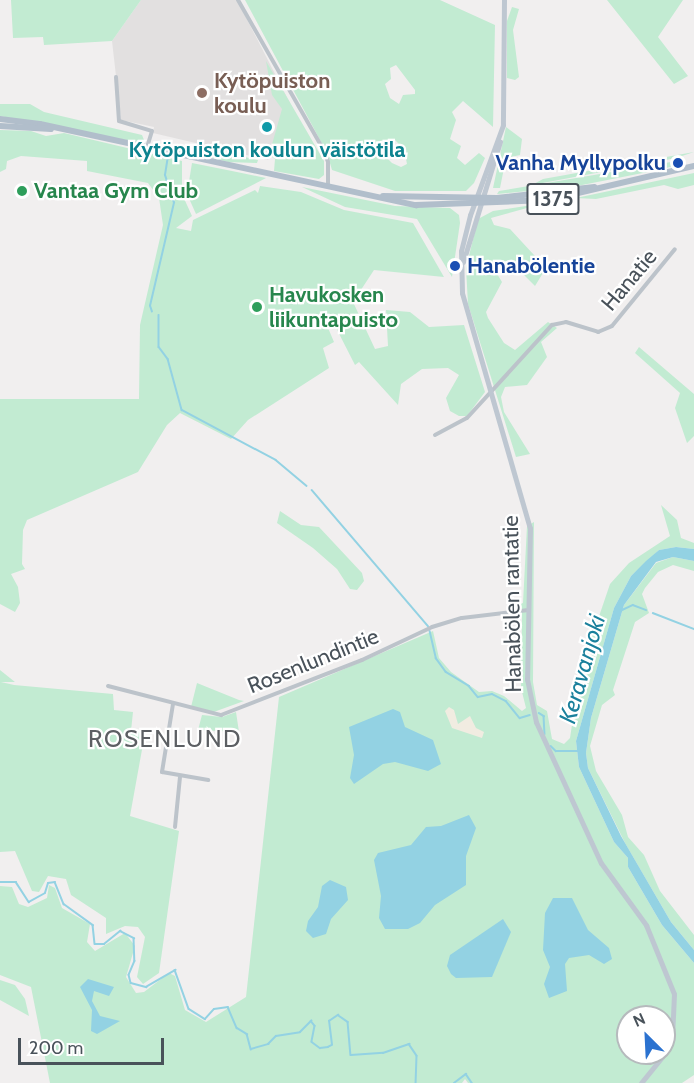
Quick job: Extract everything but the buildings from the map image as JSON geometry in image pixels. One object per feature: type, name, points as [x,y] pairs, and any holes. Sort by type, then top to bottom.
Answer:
[{"type":"main road","name":"1375","points":[[0,119],[64,129],[416,205],[478,202],[624,182],[694,166]]},
{"type":"main road","name":"1375","points":[[0,126],[64,129]]},
{"type":"street","points":[[238,0],[322,147],[328,162],[328,185]]},
{"type":"street","points":[[478,202],[500,137],[504,109],[504,0]]},
{"type":"street","points":[[116,77],[118,117],[122,123],[152,131],[147,147]]},
{"type":"street","name":"Hanabölen rantatie","points":[[478,202],[461,251],[461,267],[466,312],[491,388],[531,528],[527,679],[545,747],[601,863],[637,908],[672,984],[676,1017],[672,1038],[662,1057],[641,1083]]},
{"type":"street","name":"Hanatie","points":[[435,435],[461,423],[491,388],[552,325],[566,322],[597,332],[612,326],[675,249]]},
{"type":"street","name":"Rosenlundintie","points":[[108,686],[221,715],[440,624],[529,610]]},
{"type":"street","points":[[173,704],[161,770],[180,777],[208,780]]},
{"type":"street","points":[[175,827],[180,777]]},
{"type":"shaded area","name":"Kytöpuiston koulu","points":[[141,0],[237,0],[292,107],[268,160],[153,133],[154,127],[121,120],[112,41]]},
{"type":"green space","points":[[11,0],[141,0],[112,41],[44,45],[43,37],[13,38]]},
{"type":"green space","points":[[245,0],[440,0],[495,25],[493,127],[463,101],[452,112],[456,120],[450,139],[461,146],[457,158],[465,165],[479,153],[485,158],[474,183],[466,191],[395,191],[332,170],[327,153]],"holes":[[[396,65],[415,90],[415,94],[403,95],[399,104],[390,98],[385,84],[391,79],[390,68]],[[394,139],[404,149],[407,164],[401,167],[392,163],[379,150],[370,160],[369,154],[376,146]]]},
{"type":"green space","points":[[607,0],[683,0],[658,37],[688,76],[674,84]]},
{"type":"green space","points":[[512,7],[519,9],[513,30],[519,77],[515,80],[507,78],[507,21]]},
{"type":"green space","points":[[266,61],[324,161],[324,175],[319,179],[274,171],[275,159],[269,155],[282,109],[272,95]]},
{"type":"green space","points":[[0,104],[30,104],[44,112],[142,135],[144,140],[137,142],[0,116]]},
{"type":"green space","points":[[506,127],[522,139],[520,155],[511,157],[504,168],[500,188],[493,188]]},
{"type":"green space","points":[[0,130],[31,131],[46,136],[64,133],[182,161],[182,194],[192,216],[176,228],[191,231],[193,220],[255,190],[258,193],[260,186],[301,192],[344,210],[413,223],[444,277],[374,270],[353,302],[375,349],[388,346],[386,310],[410,312],[429,327],[464,325],[485,392],[467,416],[459,416],[450,411],[446,398],[459,375],[448,368],[422,369],[401,384],[398,405],[359,362],[355,365],[330,316],[323,316],[334,342],[323,348],[329,368],[248,420],[231,439],[180,413],[167,425],[138,472],[27,520],[23,530],[22,564],[25,569],[11,574],[18,587],[20,603],[15,612],[0,604],[0,399],[139,399],[140,325],[163,225],[159,198],[148,183],[87,171],[87,161],[21,156],[7,161],[6,169],[0,172]]},
{"type":"green space","points":[[195,146],[258,160],[257,163],[228,162],[189,152]]},
{"type":"green space","points":[[694,152],[676,158],[532,185],[543,179]]},
{"type":"green space","points":[[671,162],[673,166],[663,169],[577,186],[497,194],[499,191]]},
{"type":"green space","points":[[192,163],[266,178],[196,214],[187,194]]},
{"type":"green space","points":[[694,173],[694,185],[678,189],[664,185],[596,199],[576,198]]},
{"type":"green space","points":[[302,187],[395,206],[450,208],[459,215],[460,223],[452,277],[417,219],[345,207]]},
{"type":"green space","points":[[545,203],[491,218],[494,225],[510,229],[546,268],[535,286],[517,268],[495,261],[494,269],[502,282],[486,312],[488,318],[504,343],[515,350],[548,322],[557,328],[541,342],[547,357],[527,385],[505,387],[501,397],[504,412],[530,454],[516,457],[468,304],[466,268],[478,219],[493,211]]},
{"type":"green space","points":[[639,347],[694,394],[694,436],[687,443],[675,408],[680,393],[635,353]]},
{"type":"green space","points":[[661,505],[677,520],[681,538],[694,543],[694,549],[676,547],[659,550],[631,576],[614,608],[576,741],[579,767],[614,842],[628,858],[628,867],[662,925],[694,963],[694,1075],[682,1083],[468,1083],[465,1079],[462,1083],[50,1083],[31,987],[0,975],[0,886],[12,887],[19,904],[28,907],[47,898],[49,885],[55,888],[62,908],[90,924],[87,942],[95,951],[125,933],[135,946],[126,977],[136,993],[144,992],[169,973],[175,976],[185,1010],[206,1022],[246,997],[279,697],[433,631],[439,658],[451,672],[479,692],[492,691],[504,696],[522,711],[526,708],[521,688],[522,618],[517,605],[523,603],[527,526],[534,522],[533,682],[537,705],[547,711],[552,739],[564,744],[570,738],[575,705],[591,659],[591,640],[610,584],[629,563],[670,536]]},
{"type":"green space","points":[[280,511],[301,525],[319,527],[362,573],[364,581],[357,590],[350,589],[337,569],[313,548],[277,523]]},
{"type":"green space","points":[[673,557],[694,561],[694,571],[673,565],[658,572],[645,588],[642,594],[649,613],[635,622],[613,690],[615,695],[602,705],[590,746],[596,771],[622,815],[628,837],[644,855],[660,891],[694,935],[694,950],[671,922],[625,843],[588,768],[586,753],[591,718],[624,605],[656,563]]},
{"type":"green space","points":[[0,670],[15,682],[1,682],[14,685],[113,694],[114,710],[133,712],[131,731],[145,733],[130,816],[179,831],[159,973],[143,984],[137,977],[145,937],[138,927],[125,926],[106,934],[106,918],[71,895],[66,879],[48,876],[39,892],[32,891],[15,851],[0,852]]},
{"type":"green space","points":[[197,683],[244,701],[211,713],[191,707]]},
{"type":"green space","points":[[236,712],[239,732],[198,730],[202,715],[222,717]]},
{"type":"green space","points":[[0,980],[15,985],[25,999],[29,1016],[0,1000]]},
{"type":"sand","points":[[449,707],[454,710],[458,724],[470,716],[476,728],[484,732],[482,738],[452,728],[445,711]]},
{"type":"water","points":[[676,547],[694,549],[694,561],[673,557],[656,562],[624,605],[591,718],[586,753],[588,768],[621,836],[671,922],[694,950],[694,963],[662,925],[628,867],[628,858],[614,842],[579,767],[576,741],[614,608],[631,576],[646,561],[659,550]]},
{"type":"water","points":[[393,709],[400,712],[405,727],[433,740],[441,764],[428,771],[395,762],[383,764],[354,784],[350,778],[354,755],[349,727]]},
{"type":"water","points":[[469,815],[476,828],[466,856],[466,885],[435,905],[420,923],[408,929],[385,929],[379,918],[381,896],[374,860],[378,853],[411,845],[426,827],[441,826]]},
{"type":"water","points":[[330,880],[346,887],[348,900],[331,919],[326,934],[313,938],[306,931],[308,921],[318,907],[322,886]]},
{"type":"water","points":[[553,898],[572,898],[588,930],[609,948],[612,959],[604,964],[589,955],[569,958],[565,964],[567,991],[549,998],[544,984],[550,967],[543,950],[545,913]]},
{"type":"water","points":[[503,919],[511,932],[492,977],[456,978],[451,974],[447,966],[450,955]]},
{"type":"water","points":[[88,979],[114,987],[109,996],[94,991],[92,1001],[100,1016],[120,1021],[97,1034],[91,1031],[92,1010],[80,987]]},
{"type":"waterway","points":[[152,312],[150,306],[174,203],[165,175],[168,157]]},
{"type":"waterway","points":[[159,315],[159,347],[168,359],[182,410],[276,460],[307,486]]},
{"type":"waterway","points":[[312,490],[428,626]]},
{"type":"waterway","points":[[620,611],[633,605],[646,610]]},
{"type":"waterway","points":[[653,613],[694,629]]},
{"type":"waterway","points":[[430,631],[436,658],[446,672],[469,686],[478,697],[492,694],[506,701],[520,718],[530,715]]},
{"type":"waterway","name":"Keravanjoki","points":[[539,713],[544,716],[545,734]]},
{"type":"waterway","points":[[551,746],[556,751],[579,751]]},
{"type":"waterway","points":[[0,882],[16,882],[29,902],[45,893],[48,883],[55,882],[64,904],[93,925],[95,944],[104,944],[120,931],[134,938],[135,961],[129,975],[131,983],[146,987],[175,970],[189,1009],[205,1019],[214,1009],[228,1007],[237,1028],[247,1034],[251,1049],[268,1044],[276,1036],[300,1032],[311,1021],[315,1026],[312,1042],[320,1048],[328,1047],[332,1045],[329,1021],[338,1015],[348,1022],[351,1055],[383,1053],[409,1044],[417,1056],[416,1083]]},
{"type":"waterway","points":[[454,1083],[466,1074],[472,1083]]},
{"type":"place","name":"Kytöpuiston koulu","points":[[202,93]]},
{"type":"place","name":"Kytöpuiston koulun väistötila","points":[[267,127]]},
{"type":"place","name":"Vanha Myllypolku","points":[[678,163]]},
{"type":"place","name":"Vantaa Gym Club","points":[[22,191]]},
{"type":"place","name":"Hanabölentie","points":[[455,266]]},
{"type":"place","name":"Havukosken liikuntapuisto","points":[[257,307]]},
{"type":"district","name":"ROSENLUND","points":[[165,739]]}]
